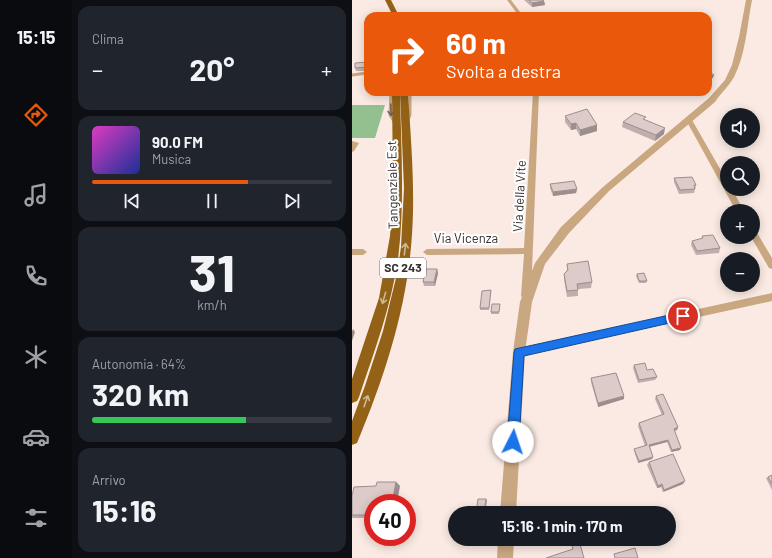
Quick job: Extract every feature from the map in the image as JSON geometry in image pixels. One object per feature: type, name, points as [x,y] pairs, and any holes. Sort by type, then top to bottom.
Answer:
[{"type":"highway","points":[[382,0],[386,12]]},
{"type":"highway","points":[[388,0],[394,12]]},
{"type":"highway","name":"Tangenziale Est","points":[[352,438],[362,414],[387,340],[402,278],[408,221],[401,126],[397,96]]},
{"type":"highway","name":"Tangenziale Est","points":[[352,397],[370,345],[388,284],[397,226],[404,96]]},
{"type":"street","points":[[510,0],[518,12]]},
{"type":"street","points":[[508,506],[519,352],[526,302],[540,263],[565,230],[606,189],[712,100],[726,83],[733,72],[750,0]]},
{"type":"street","name":"Via della Vite","points":[[526,302],[536,96]]},
{"type":"street","points":[[689,120],[720,175]]},
{"type":"street","points":[[352,150],[354,143]]},
{"type":"street","points":[[759,244],[772,266]]},
{"type":"street","name":"Via Vicenza","points":[[427,252],[528,251]]},
{"type":"street","points":[[352,252],[363,252]]},
{"type":"street","points":[[519,352],[772,297]]},
{"type":"street","points":[[505,558],[506,546]]},
{"type":"lane","points":[[352,75],[364,74]]},
{"type":"lane","points":[[391,96],[390,115],[401,126],[410,116],[410,96]]},
{"type":"green space","points":[[352,105],[385,105],[375,138],[352,138]]},
{"type":"building","points":[[529,0],[543,0],[544,1],[532,3]]},
{"type":"building","points":[[364,62],[364,67],[355,68],[355,63]]},
{"type":"building","points":[[587,109],[597,125],[580,130],[576,123],[571,124],[565,116]]},
{"type":"building","points":[[635,113],[646,117],[643,119],[665,128],[656,135],[623,122]]},
{"type":"building","points":[[692,177],[696,185],[694,185],[695,189],[680,190],[674,178]]},
{"type":"building","points":[[574,181],[577,189],[553,192],[550,184]]},
{"type":"building","points":[[713,235],[720,248],[697,251],[692,241],[703,238],[702,236]]},
{"type":"building","points":[[588,261],[592,282],[577,284],[578,290],[567,291],[564,274],[568,270],[567,264]]},
{"type":"building","points":[[426,269],[437,269],[434,282],[423,282]]},
{"type":"building","points":[[644,273],[647,281],[639,281],[637,274]]},
{"type":"building","points":[[491,290],[489,308],[480,308],[482,291]]},
{"type":"building","points":[[492,304],[500,304],[499,312],[491,312]]},
{"type":"building","points":[[645,363],[647,370],[653,369],[657,377],[639,380],[634,365]]},
{"type":"building","points":[[616,373],[624,396],[598,403],[591,378]]},
{"type":"building","points":[[663,394],[678,427],[674,429],[681,448],[672,450],[668,440],[649,445],[653,457],[639,461],[634,449],[647,445],[639,423],[664,414],[656,396]]},
{"type":"building","points":[[673,454],[685,481],[664,490],[662,484],[658,486],[649,462]]},
{"type":"building","points":[[772,475],[772,484],[768,477]]},
{"type":"building","points":[[377,482],[396,482],[394,494],[364,494],[364,515],[352,515],[352,496],[354,487],[376,486]]},
{"type":"building","points":[[478,499],[486,499],[485,506],[477,506]]},
{"type":"building","points":[[572,546],[581,546],[584,558],[546,558],[573,549]]},
{"type":"building","points":[[635,548],[638,558],[615,558],[614,554]]},
{"type":"route","points":[[513,442],[519,352],[683,316]]}]
